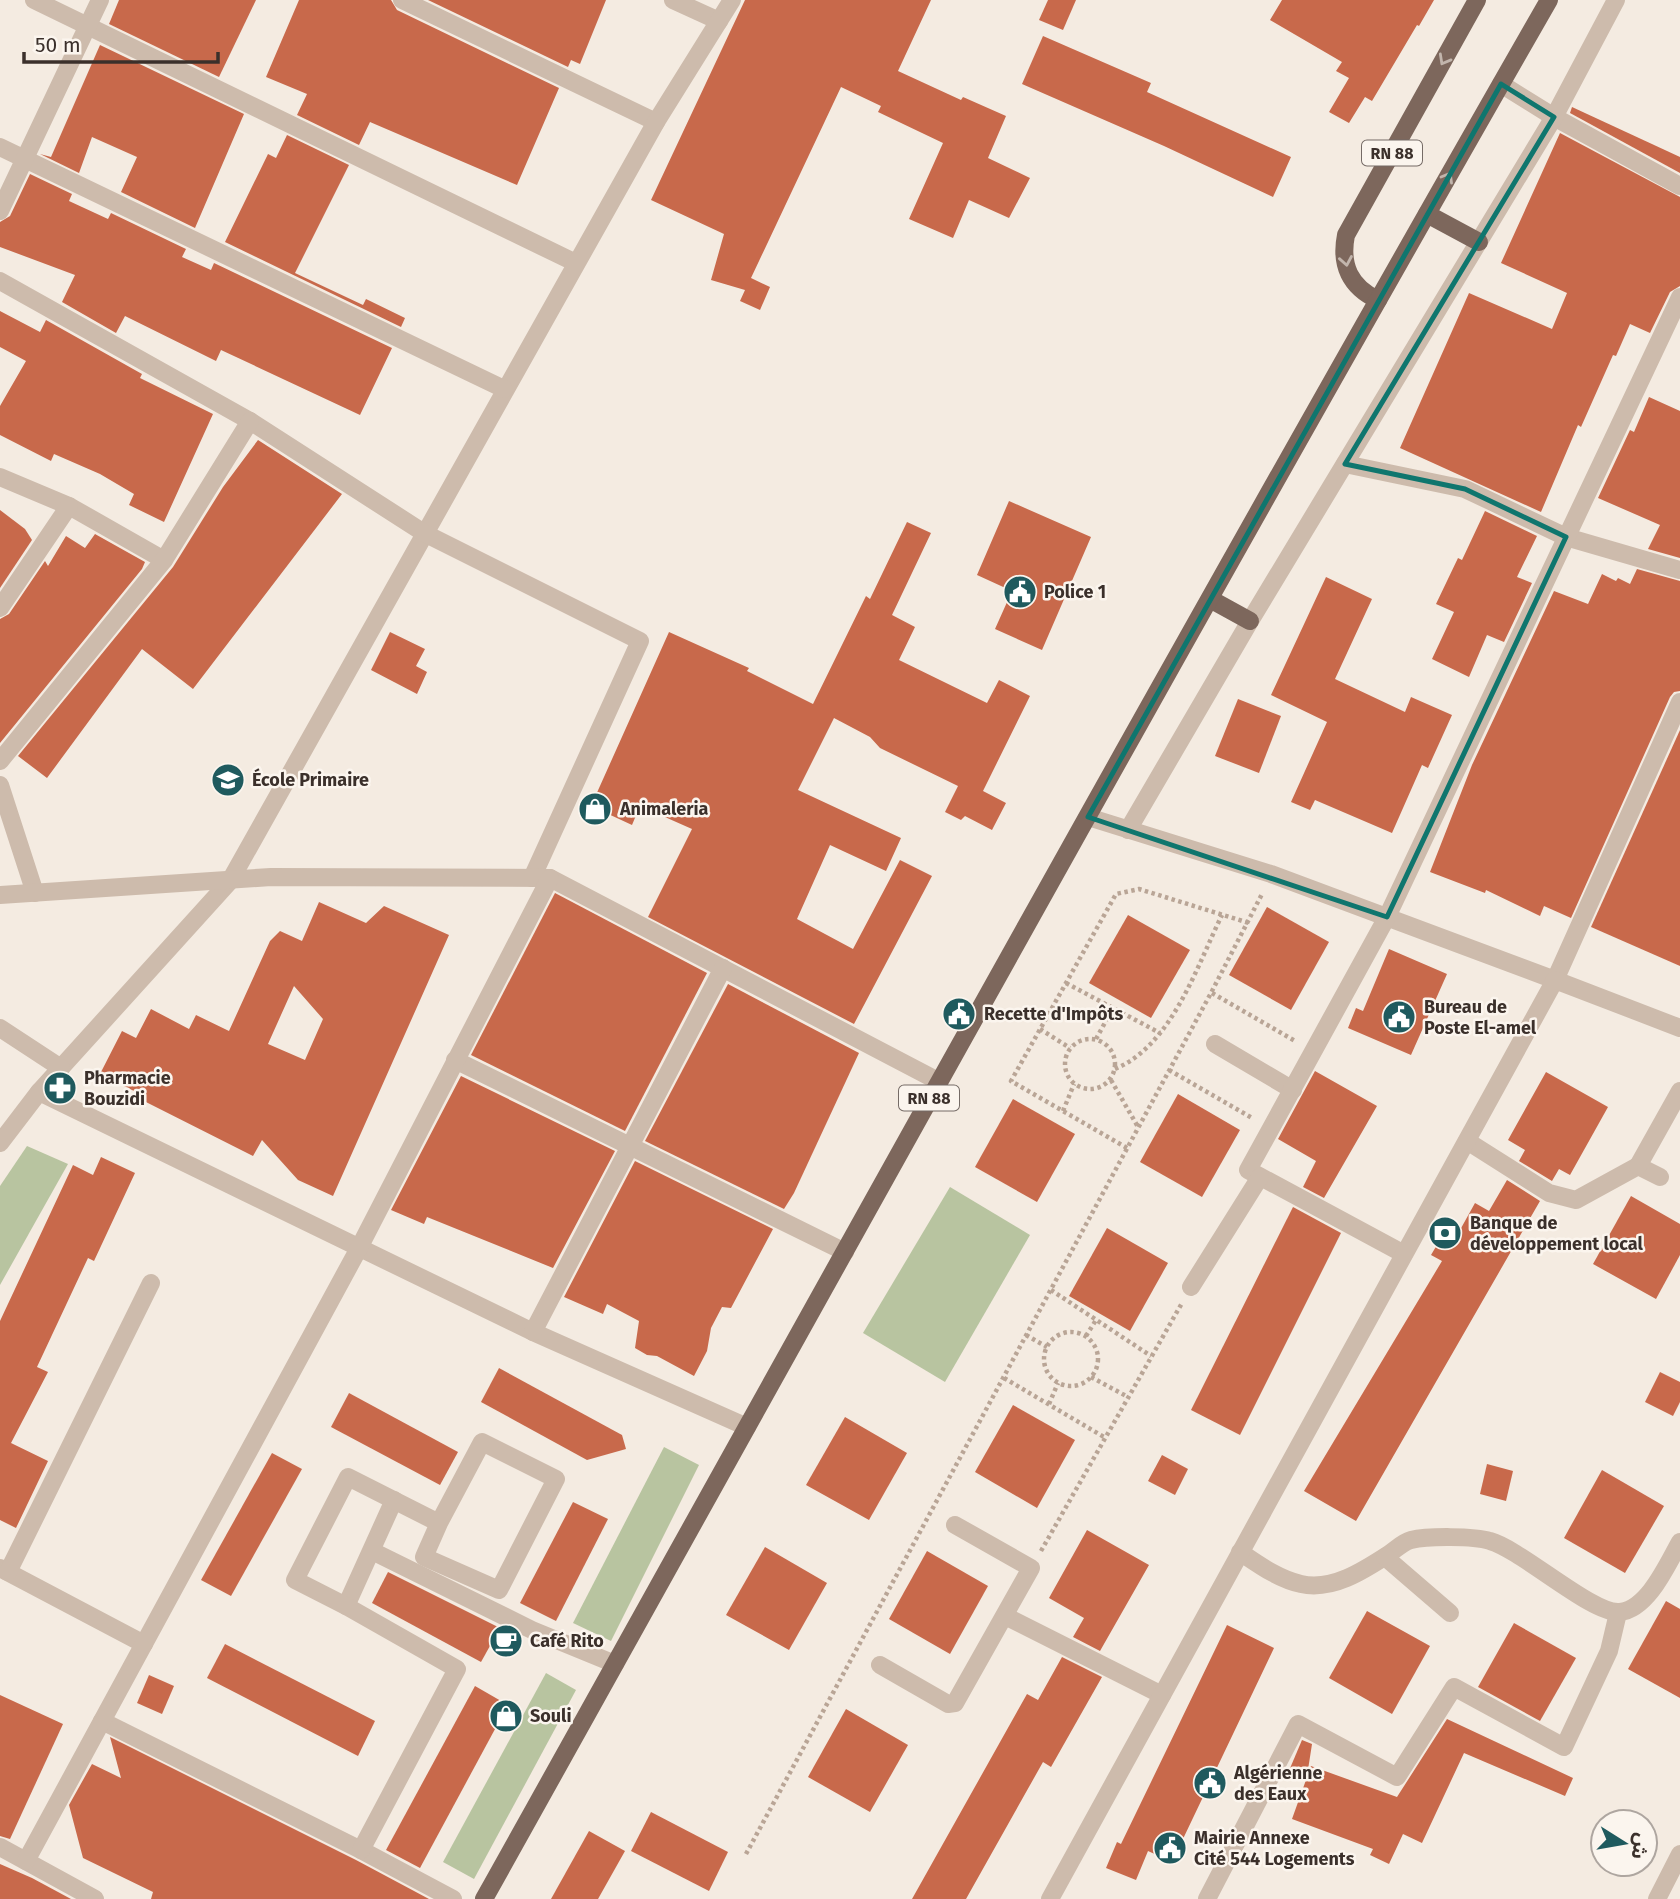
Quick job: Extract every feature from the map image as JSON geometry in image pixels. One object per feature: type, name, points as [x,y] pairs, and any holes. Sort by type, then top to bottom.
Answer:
[{"type":"main road","name":"RN 88","points":[[484,1899],[938,1081],[1378,300],[1366,294],[1348,274],[1343,248],[1346,235],[1478,0]]},
{"type":"main road","points":[[1378,300],[1549,0]]},
{"type":"main road","points":[[1427,214],[1479,243]]},
{"type":"main road","points":[[1210,599],[1250,621]]},
{"type":"street","points":[[34,0],[576,263]]},
{"type":"street","points":[[0,211],[100,0]]},
{"type":"street","points":[[402,0],[656,122]]},
{"type":"street","points":[[673,0],[719,21]]},
{"type":"street","points":[[0,1143],[39,1093],[230,881],[656,122],[732,0]]},
{"type":"street","points":[[1128,830],[1250,621],[1555,117],[1616,0]]},
{"type":"street","points":[[1501,84],[1680,186]]},
{"type":"street","points":[[0,147],[504,389]]},
{"type":"street","points":[[0,281],[250,421],[424,533],[640,641],[541,878],[455,1060],[359,1248],[26,1861]]},
{"type":"street","points":[[1404,1255],[1248,1171],[1387,917],[1680,297]]},
{"type":"street","points":[[0,761],[164,560],[250,421]]},
{"type":"street","points":[[1345,464],[1465,489],[1566,537],[1680,570]]},
{"type":"street","points":[[0,477],[69,506],[164,560]]},
{"type":"street","points":[[0,608],[69,506]]},
{"type":"street","points":[[1050,1899],[1555,980],[1680,702]]},
{"type":"street","points":[[0,785],[35,893]]},
{"type":"street","points":[[1088,817],[1271,874],[1680,1028]]},
{"type":"street","points":[[0,895],[271,877],[541,878],[723,968],[938,1081]]},
{"type":"street","points":[[533,1332],[723,968]]},
{"type":"street","points":[[0,1028],[61,1068]]},
{"type":"street","points":[[1216,1044],[1293,1090]]},
{"type":"street","points":[[455,1060],[845,1252]]},
{"type":"street","points":[[1467,1142],[1549,1192],[1576,1200],[1638,1166],[1680,1091]]},
{"type":"street","points":[[39,1093],[533,1332],[747,1427]]},
{"type":"street","points":[[1638,1166],[1660,1177]]},
{"type":"street","points":[[1191,1287],[1260,1177]]},
{"type":"street","points":[[144,1644],[4,1570],[151,1283]]},
{"type":"street","points":[[482,1442],[556,1479],[499,1590],[424,1557],[439,1523],[482,1442]]},
{"type":"street","points":[[361,1850],[457,1669],[295,1580],[348,1477],[439,1523]]},
{"type":"street","points":[[346,1606],[394,1500]]},
{"type":"street","points":[[880,1665],[948,1704],[953,1704],[1031,1568],[955,1525]]},
{"type":"street","points":[[1240,1552],[1269,1571],[1300,1584],[1325,1585],[1346,1578],[1385,1557],[1409,1540],[1451,1537],[1490,1541],[1528,1561],[1596,1605],[1618,1613],[1636,1606],[1657,1583],[1680,1542]]},
{"type":"street","points":[[372,1550],[532,1630],[615,1664]]},
{"type":"street","points":[[1385,1557],[1450,1613]]},
{"type":"street","points":[[1207,1899],[1298,1724],[1397,1777],[1454,1687],[1564,1747],[1609,1651],[1618,1613]]},
{"type":"street","points":[[1004,1616],[1161,1695]]},
{"type":"street","points":[[102,1721],[453,1899]]},
{"type":"street","points":[[0,1847],[95,1899]]},
{"type":"street","points":[[1657,1899],[1680,1854]]},
{"type":"path","points":[[747,1854],[1212,993],[1271,874]]},
{"type":"path","points":[[1127,1148],[1011,1081],[1116,894],[1139,889],[1249,923]]},
{"type":"path","points":[[1115,1069],[1133,1062],[1169,1023],[1222,915]]},
{"type":"path","points":[[1066,983],[1160,1033]]},
{"type":"path","points":[[1212,993],[1314,1053]]},
{"type":"path","points":[[1096,1038],[1113,1008]]},
{"type":"path","points":[[1040,1029],[1070,1048]]},
{"type":"path","points":[[1096,1038],[1110,1046],[1114,1054],[1115,1069],[1105,1085],[1089,1090],[1074,1084],[1065,1071],[1066,1055],[1070,1048],[1082,1040],[1096,1038]]},
{"type":"path","points":[[1169,1070],[1271,1129]]},
{"type":"path","points":[[1111,1079],[1138,1127]]},
{"type":"path","points":[[1063,1111],[1074,1084]]},
{"type":"path","points":[[1031,1568],[1191,1287]]},
{"type":"path","points":[[1051,1290],[1151,1356]]},
{"type":"path","points":[[1086,1336],[1096,1320]]},
{"type":"path","points":[[1068,1332],[1086,1336],[1097,1351],[1098,1360],[1091,1377],[1076,1386],[1058,1383],[1047,1371],[1044,1355],[1047,1347],[1060,1335],[1068,1332]]},
{"type":"path","points":[[1026,1335],[1047,1347]]},
{"type":"path","points":[[1091,1377],[1128,1397]]},
{"type":"path","points":[[1004,1378],[1104,1437]]},
{"type":"path","points":[[1049,1404],[1058,1383]]},
{"type":"highlighted area","points":[[1501,84],[1554,117],[1345,464],[1465,489],[1566,537],[1387,917],[1088,817]]},
{"type":"green space","points":[[27,1146],[68,1164],[0,1285],[0,1186]]},
{"type":"green space","points":[[950,1187],[1030,1235],[945,1382],[863,1333]]},
{"type":"green space","points":[[664,1447],[699,1465],[611,1641],[573,1623]]},
{"type":"green space","points":[[546,1673],[576,1690],[474,1879],[443,1862]]},
{"type":"building","points":[[119,0],[256,0],[219,77],[109,24]]},
{"type":"building","points":[[299,0],[391,0],[397,10],[559,88],[517,185],[370,122],[359,145],[297,115],[307,94],[266,77]]},
{"type":"building","points":[[428,0],[606,0],[580,64],[571,60],[568,67]]},
{"type":"building","points":[[745,0],[931,0],[898,71],[961,100],[963,97],[1006,116],[988,158],[1030,178],[1009,218],[969,200],[953,238],[909,219],[943,143],[878,112],[881,106],[841,87],[751,278],[770,287],[760,310],[740,301],[745,290],[711,280],[724,234],[651,200]]},
{"type":"building","points":[[1048,0],[1076,0],[1063,30],[1039,20]]},
{"type":"building","points":[[1282,0],[1434,0],[1372,101],[1365,97],[1349,123],[1329,112],[1349,78],[1336,71],[1342,62],[1270,20]]},
{"type":"building","points":[[1043,36],[1151,83],[1147,92],[1291,157],[1273,197],[1022,84]]},
{"type":"building","points":[[100,45],[244,114],[195,228],[121,192],[137,157],[92,137],[79,173],[40,154],[51,157]]},
{"type":"building","points":[[1572,107],[1680,157],[1680,173],[1570,113]]},
{"type":"building","points":[[1560,133],[1680,197],[1680,286],[1670,292],[1650,333],[1630,324],[1581,427],[1578,425],[1541,512],[1400,448],[1469,293],[1552,329],[1567,293],[1501,263]]},
{"type":"building","points":[[287,135],[349,165],[295,273],[363,305],[366,299],[405,318],[401,327],[225,242],[268,154],[276,158]]},
{"type":"building","points":[[30,174],[72,194],[69,201],[108,219],[111,213],[186,249],[182,257],[211,270],[214,263],[392,348],[360,415],[221,350],[216,361],[125,316],[116,333],[62,302],[75,275],[0,247],[0,222],[10,216]]},
{"type":"building","points":[[0,311],[40,332],[46,320],[142,374],[140,378],[213,414],[164,522],[129,505],[134,494],[100,474],[54,454],[51,461],[0,435],[0,406],[26,361],[0,347]]},
{"type":"building","points":[[1649,397],[1680,411],[1680,558],[1648,549],[1660,525],[1598,498],[1630,430],[1634,432]]},
{"type":"building","points":[[258,440],[342,494],[193,689],[142,649],[47,778],[18,756],[173,567],[223,487]]},
{"type":"building","points":[[1009,501],[1091,537],[1042,650],[995,629],[1012,591],[977,575]]},
{"type":"building","points":[[0,510],[25,529],[32,540],[0,588]]},
{"type":"building","points":[[1485,511],[1537,536],[1517,577],[1532,583],[1504,642],[1487,635],[1469,677],[1432,659],[1454,612],[1436,604],[1458,558],[1462,560]]},
{"type":"building","points":[[907,522],[931,533],[892,615],[915,627],[899,660],[987,703],[999,680],[1030,696],[983,791],[1006,803],[992,830],[965,816],[961,820],[945,812],[958,786],[880,748],[870,737],[834,718],[798,790],[901,838],[886,871],[830,845],[797,919],[853,949],[900,860],[932,876],[854,1024],[648,917],[692,829],[640,806],[632,825],[591,806],[669,632],[749,668],[747,671],[813,704],[866,596],[870,599]]},
{"type":"building","points":[[95,534],[145,562],[142,569],[0,743],[0,619],[9,614],[45,561],[48,566],[66,536],[85,548]]},
{"type":"building","points":[[1637,569],[1680,581],[1680,691],[1674,692],[1670,697],[1571,918],[1544,906],[1540,916],[1486,890],[1485,893],[1430,872],[1472,765],[1554,591],[1588,604],[1602,574],[1630,584]]},
{"type":"building","points":[[1326,577],[1372,599],[1335,679],[1405,712],[1411,697],[1452,715],[1428,768],[1422,765],[1392,833],[1315,800],[1310,810],[1291,802],[1327,722],[1271,695]]},
{"type":"building","points":[[390,632],[425,649],[416,666],[427,672],[417,694],[371,670]]},
{"type":"building","points":[[1238,699],[1281,716],[1259,773],[1215,756]]},
{"type":"building","points":[[1680,730],[1680,966],[1591,927]]},
{"type":"building","points":[[555,893],[707,973],[625,1131],[471,1055]]},
{"type":"building","points":[[319,902],[366,923],[384,906],[449,935],[333,1196],[298,1180],[262,1140],[253,1156],[136,1097],[138,1093],[100,1074],[122,1031],[136,1038],[151,1009],[189,1029],[196,1015],[229,1031],[270,941],[280,931],[302,941]],"holes":[[[294,986],[323,1019],[305,1060],[268,1044]]]},
{"type":"building","points":[[1267,907],[1329,942],[1291,1010],[1229,975]]},
{"type":"building","points":[[1128,915],[1190,950],[1151,1018],[1089,983]]},
{"type":"building","points":[[1389,949],[1447,974],[1411,1055],[1348,1028],[1356,1008],[1363,1011]]},
{"type":"building","points":[[728,984],[859,1053],[784,1209],[645,1141]]},
{"type":"building","points":[[1315,1071],[1377,1106],[1324,1198],[1303,1187],[1316,1161],[1278,1139]]},
{"type":"building","points":[[1546,1072],[1608,1107],[1570,1175],[1559,1169],[1552,1181],[1519,1161],[1525,1150],[1508,1140]]},
{"type":"building","points":[[461,1076],[615,1151],[553,1268],[427,1217],[424,1224],[391,1210]]},
{"type":"building","points":[[1178,1094],[1240,1130],[1202,1197],[1140,1162]]},
{"type":"building","points":[[1013,1099],[1075,1134],[1037,1202],[975,1167]]},
{"type":"building","points":[[101,1157],[135,1173],[94,1261],[88,1258],[37,1367],[48,1372],[11,1443],[48,1461],[16,1528],[0,1520],[0,1321],[73,1165],[93,1175]]},
{"type":"building","points":[[635,1161],[773,1229],[731,1308],[722,1307],[711,1328],[707,1351],[694,1376],[657,1356],[647,1355],[635,1348],[639,1321],[607,1304],[603,1314],[564,1297]]},
{"type":"building","points":[[1507,1180],[1540,1201],[1356,1521],[1304,1491],[1442,1261],[1431,1255],[1444,1233],[1455,1239],[1475,1203],[1489,1211]]},
{"type":"building","points":[[1631,1196],[1680,1224],[1680,1255],[1656,1299],[1593,1264]]},
{"type":"building","points":[[1293,1207],[1341,1233],[1240,1435],[1191,1410]]},
{"type":"building","points":[[1107,1228],[1168,1263],[1130,1331],[1069,1296]]},
{"type":"building","points":[[499,1368],[622,1435],[626,1449],[587,1460],[481,1402]]},
{"type":"building","points":[[1660,1372],[1680,1382],[1680,1402],[1673,1416],[1645,1402]]},
{"type":"building","points":[[349,1393],[458,1452],[440,1485],[331,1427]]},
{"type":"building","points":[[1013,1405],[1075,1440],[1037,1508],[975,1472]]},
{"type":"building","points":[[845,1417],[907,1453],[869,1520],[806,1485]]},
{"type":"building","points":[[272,1453],[302,1469],[231,1596],[201,1580]]},
{"type":"building","points":[[1162,1455],[1188,1469],[1175,1495],[1148,1481]]},
{"type":"building","points":[[1487,1464],[1513,1471],[1506,1501],[1480,1494]]},
{"type":"building","points":[[1602,1470],[1664,1506],[1625,1573],[1564,1538]]},
{"type":"building","points":[[573,1502],[608,1519],[556,1621],[520,1603]]},
{"type":"building","points":[[1087,1530],[1149,1565],[1100,1651],[1073,1637],[1084,1618],[1049,1598]]},
{"type":"building","points":[[765,1547],[827,1583],[789,1650],[726,1615]]},
{"type":"building","points":[[927,1551],[988,1586],[950,1654],[889,1619]]},
{"type":"building","points":[[388,1572],[500,1628],[481,1662],[372,1603]]},
{"type":"building","points":[[1666,1601],[1680,1609],[1680,1698],[1628,1669]]},
{"type":"building","points":[[1367,1611],[1430,1646],[1392,1714],[1329,1678]]},
{"type":"building","points":[[1514,1623],[1576,1658],[1540,1721],[1478,1687]]},
{"type":"building","points":[[1227,1625],[1274,1648],[1172,1862],[1148,1851],[1136,1880],[1106,1868],[1117,1842],[1121,1844]]},
{"type":"building","points":[[225,1644],[375,1721],[358,1756],[207,1678]]},
{"type":"building","points":[[1062,1657],[1102,1677],[1051,1767],[1043,1762],[966,1899],[912,1899],[1027,1694],[1038,1700]]},
{"type":"building","points":[[149,1675],[174,1686],[162,1714],[137,1703]]},
{"type":"building","points":[[475,1686],[508,1705],[420,1868],[386,1850]]},
{"type":"building","points":[[0,1695],[63,1724],[10,1839],[0,1836]]},
{"type":"building","points":[[846,1709],[908,1745],[870,1812],[808,1777]]},
{"type":"building","points":[[1447,1719],[1573,1778],[1565,1796],[1464,1753],[1422,1843],[1403,1834],[1389,1864],[1370,1855],[1373,1849],[1292,1819],[1311,1766],[1397,1797]]},
{"type":"building","points":[[110,1737],[429,1899],[151,1899],[153,1892],[83,1858],[69,1805],[92,1764],[121,1778]]},
{"type":"building","points":[[1302,1740],[1312,1744],[1307,1776],[1288,1773]]},
{"type":"building","points":[[651,1812],[728,1852],[709,1891],[631,1851]]},
{"type":"building","points":[[589,1831],[625,1851],[598,1899],[551,1899]]},
{"type":"building","points":[[0,1864],[32,1878],[71,1899],[0,1899]]},
{"type":"place","name":"Police 1","points":[[1020,592]]},
{"type":"place","name":"École Primaire","points":[[228,780]]},
{"type":"place","name":"Animaleria","points":[[595,809]]},
{"type":"place","name":"Recette d'Impôts","points":[[959,1014]]},
{"type":"place","name":"Bureau de Poste El-amel","points":[[1399,1017]]},
{"type":"place","name":"Pharmacie Bouzidi","points":[[60,1088]]},
{"type":"place","name":"Banque de développement local","points":[[1445,1233]]},
{"type":"place","name":"Café Rito","points":[[506,1641]]},
{"type":"place","name":"Souli","points":[[506,1716]]},
{"type":"place","name":"Algérienne des Eaux","points":[[1210,1783]]},
{"type":"place","name":"Mairie Annexe Cité 544 Logements","points":[[1170,1848]]}]
